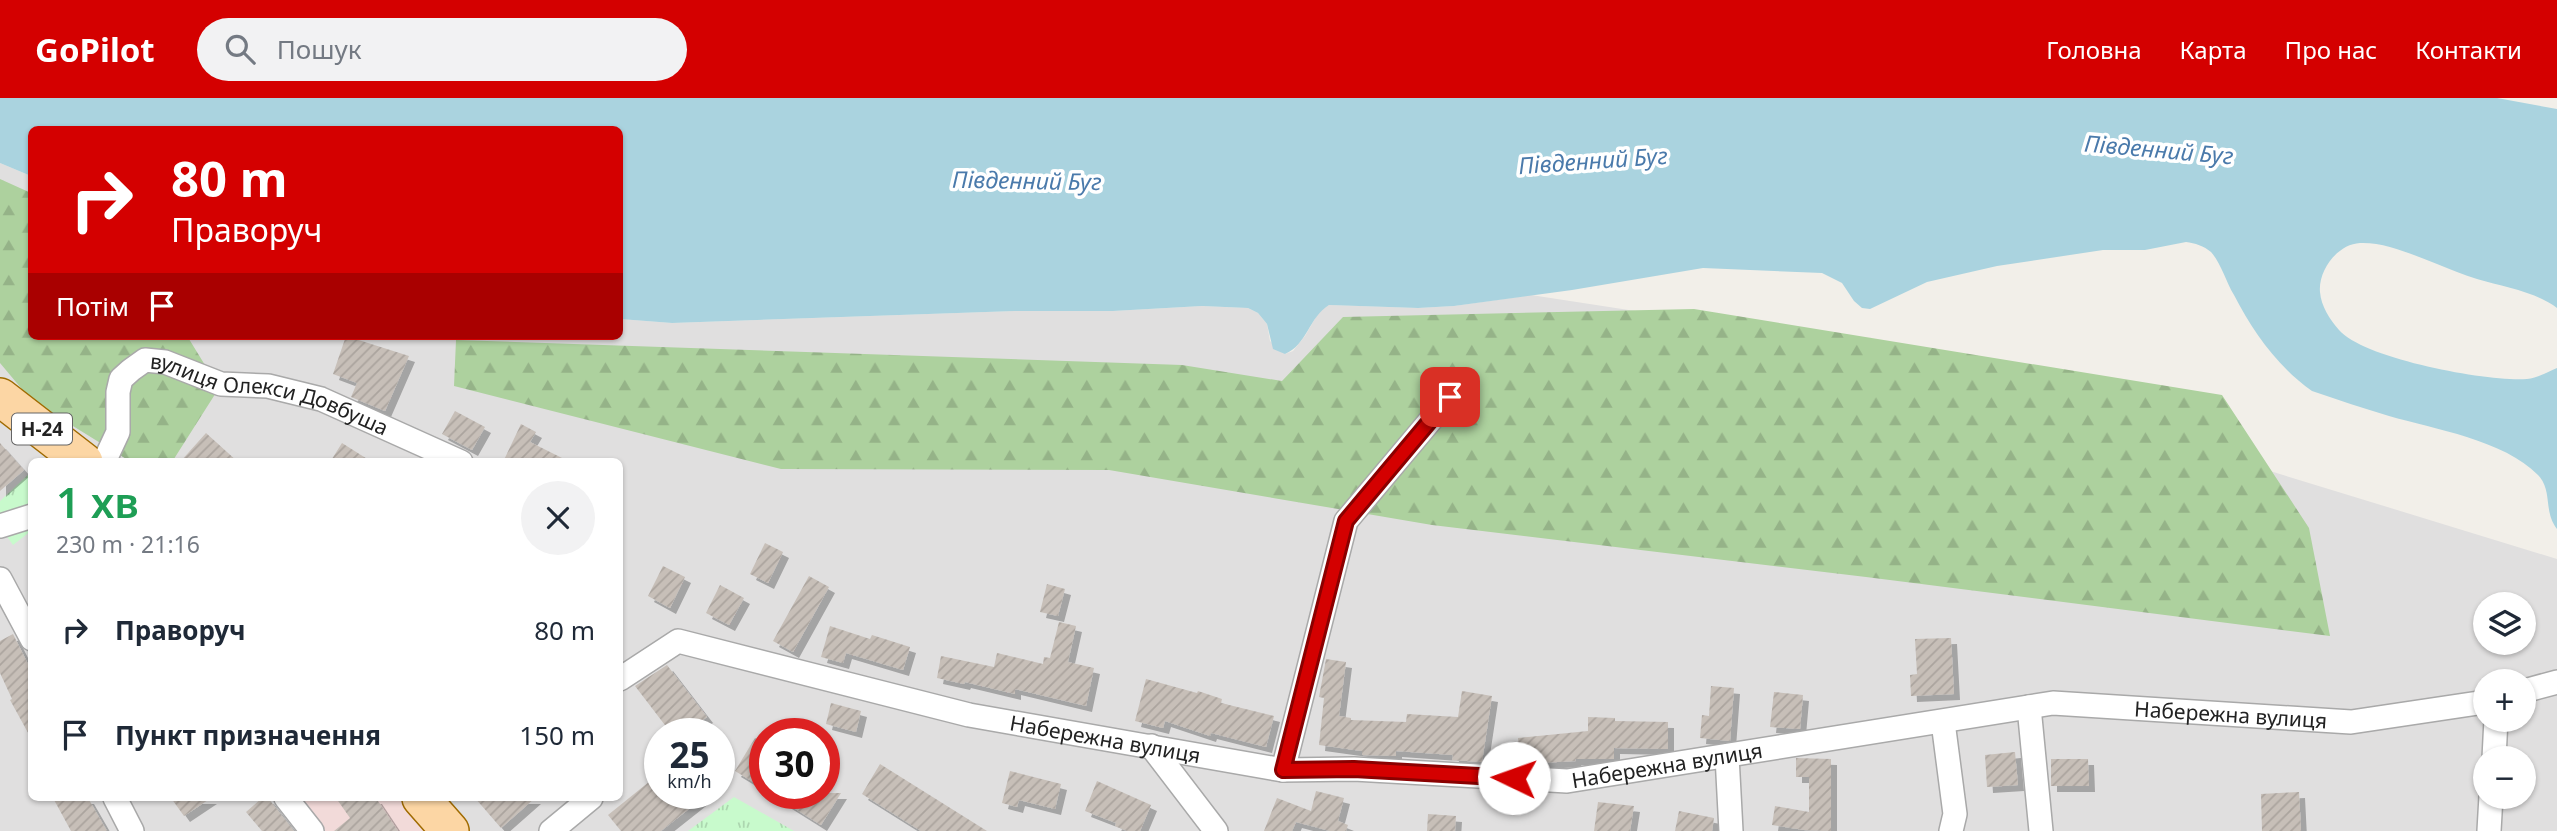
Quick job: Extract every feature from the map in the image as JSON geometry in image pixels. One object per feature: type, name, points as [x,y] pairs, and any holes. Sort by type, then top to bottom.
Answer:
[{"type":"main road","name":"Н-24","points":[[0,397],[79,458]]},
{"type":"main road","points":[[424,801],[450,831]]},
{"type":"street","name":"вулиця Олекси Довбуша","points":[[106,458],[118,432],[118,392],[121,379],[145,360],[165,362],[221,384],[268,386],[321,399],[452,458]]},
{"type":"street","points":[[1283,770],[1346,521],[1450,397]]},
{"type":"street","points":[[0,526],[28,517]]},
{"type":"street","points":[[0,579],[28,632]]},
{"type":"street","name":"Набережна вулиця","points":[[623,677],[678,641],[969,715],[1283,770],[1354,769],[1567,780],[2053,704],[2351,722],[2473,704]]},
{"type":"street","points":[[2536,688],[2557,682]]},
{"type":"street","points":[[2029,707],[2041,831]]},
{"type":"street","points":[[1943,722],[1955,814],[1951,831]]},
{"type":"street","points":[[1151,746],[1216,831]]},
{"type":"street","points":[[1727,755],[1731,831]]},
{"type":"street","points":[[117,801],[132,831]]},
{"type":"street","points":[[288,801],[312,831]]},
{"type":"street","points":[[551,831],[587,801]]},
{"type":"street","points":[[2489,831],[2490,809]]},
{"type":"shaded area","points":[[0,163],[28,175],[28,340],[623,340],[623,319],[672,323],[1015,311],[1113,311],[1202,306],[1248,308],[1258,313],[1267,324],[1270,341],[1285,354],[1293,351],[1320,310],[1329,305],[1418,308],[1454,306],[1531,295],[1862,346],[2557,559],[2557,831],[0,831]]},
{"type":"shaded area","points":[[299,801],[408,801],[433,831],[324,831]]},
{"type":"green space","points":[[0,179],[28,192],[28,340],[190,340],[219,388],[175,458],[125,458],[31,400],[0,363]]},
{"type":"green space","points":[[1694,309],[2222,395],[2309,528],[2330,636],[1432,525],[1109,470],[781,469],[454,386],[456,340],[1182,365],[1282,381],[1343,317]]},
{"type":"green space","points":[[28,475],[28,533],[13,545],[0,527],[0,501]]},
{"type":"green space","points":[[735,798],[749,806],[749,809],[755,809],[794,831],[688,831],[718,809],[735,809]]},
{"type":"water","name":"Південний Буг","points":[[0,98],[2497,98],[2557,109],[2557,308],[2529,293],[2370,243],[2352,244],[2337,253],[2322,275],[2320,292],[2326,312],[2339,330],[2353,341],[2399,359],[2457,372],[2509,379],[2531,378],[2557,368],[2557,529],[2550,515],[2543,481],[2524,463],[2507,453],[2468,437],[2389,416],[2312,391],[2300,382],[2277,360],[2258,335],[2211,252],[2189,242],[2145,250],[2103,250],[1997,266],[1927,282],[1870,309],[1862,308],[1854,301],[1842,283],[1822,273],[1703,268],[1454,306],[1418,308],[1329,305],[1317,316],[1298,344],[1285,354],[1273,349],[1267,324],[1258,313],[1248,308],[1202,306],[1113,311],[1015,311],[672,323],[623,319],[623,126],[28,126],[28,175],[0,163]]},
{"type":"building","points":[[345,340],[359,340],[409,356],[385,411],[351,397],[357,383],[333,374]]},
{"type":"building","points":[[455,411],[485,427],[472,450],[442,434]]},
{"type":"building","points":[[521,424],[536,432],[530,442],[562,458],[505,458]]},
{"type":"building","points":[[206,433],[234,458],[184,458]]},
{"type":"building","points":[[0,443],[24,470],[0,491]]},
{"type":"building","points":[[342,443],[366,458],[333,458]]},
{"type":"building","points":[[765,543],[783,552],[768,583],[750,574]]},
{"type":"building","points":[[663,566],[685,577],[670,608],[648,596]]},
{"type":"building","points":[[809,576],[829,587],[793,652],[773,641]]},
{"type":"building","points":[[1047,584],[1065,589],[1058,616],[1040,612]]},
{"type":"building","points":[[720,585],[744,598],[729,625],[706,613]]},
{"type":"building","points":[[1059,622],[1076,626],[1068,662],[1094,668],[1086,706],[1015,689],[1015,694],[937,678],[941,656],[994,667],[997,653],[1043,664],[1044,657],[1050,658]]},
{"type":"building","points":[[830,626],[870,639],[872,635],[910,647],[903,670],[846,653],[843,663],[821,657]]},
{"type":"building","points":[[13,634],[28,664],[28,733],[10,700],[12,699],[0,673],[0,641]]},
{"type":"building","points":[[1951,638],[1954,694],[1911,696],[1910,675],[1917,674],[1915,639]]},
{"type":"building","points":[[1326,659],[1346,662],[1339,716],[1351,720],[1406,722],[1407,714],[1458,717],[1462,691],[1492,696],[1482,762],[1452,760],[1453,755],[1396,751],[1396,756],[1362,755],[1362,751],[1319,745],[1324,698],[1319,697]]},
{"type":"building","points":[[667,665],[707,717],[660,718],[635,686]]},
{"type":"building","points":[[1146,679],[1197,693],[1198,691],[1222,699],[1221,703],[1274,716],[1266,747],[1211,733],[1210,736],[1165,721],[1163,728],[1135,721]]},
{"type":"building","points":[[1711,686],[1734,688],[1730,741],[1700,738],[1702,715],[1709,716]]},
{"type":"building","points":[[1774,692],[1803,695],[1800,729],[1770,727]]},
{"type":"building","points":[[831,703],[861,711],[856,732],[840,728],[840,718],[827,718]]},
{"type":"building","points":[[1588,717],[1615,718],[1615,721],[1668,722],[1668,749],[1614,748],[1614,759],[1520,764],[1518,738],[1588,731]]},
{"type":"building","points":[[749,748],[749,779],[735,771]]},
{"type":"building","points":[[2015,752],[2018,785],[1987,787],[1985,755]]},
{"type":"building","points":[[1796,758],[1831,759],[1831,831],[1772,825],[1775,806],[1809,812],[1809,777],[1796,777]]},
{"type":"building","points":[[2051,759],[2088,759],[2089,786],[2051,786]]},
{"type":"building","points":[[880,764],[987,831],[921,831],[862,794]]},
{"type":"building","points":[[1010,771],[1061,784],[1055,809],[1019,800],[1017,807],[1002,803]]},
{"type":"building","points":[[1097,781],[1151,805],[1140,831],[1127,831],[1115,826],[1116,823],[1085,811]]},
{"type":"building","points":[[644,786],[644,809],[689,809],[661,831],[621,831],[608,815]]},
{"type":"building","points":[[1316,791],[1344,798],[1338,821],[1348,825],[1346,831],[1330,831],[1296,822],[1292,831],[1264,831],[1277,798],[1311,811]]},
{"type":"building","points":[[2299,792],[2301,831],[2262,831],[2261,794]]},
{"type":"building","points":[[55,801],[90,801],[107,831],[71,831]]},
{"type":"building","points":[[173,801],[206,801],[184,816]]},
{"type":"building","points":[[259,801],[270,801],[294,831],[262,831],[246,812]]},
{"type":"building","points":[[338,801],[378,801],[398,831],[334,831],[350,818]]},
{"type":"building","points":[[478,801],[532,801],[501,828]]},
{"type":"building","points":[[1598,802],[1634,806],[1630,831],[1594,831]]},
{"type":"building","points":[[796,809],[831,809],[821,825]]},
{"type":"building","points":[[1679,811],[1714,818],[1712,831],[1675,831]]},
{"type":"building","points":[[1428,814],[1456,816],[1455,831],[1427,831]]},
{"type":"route","points":[[1450,397],[1346,521],[1283,770],[1354,769],[1514,778]]}]
